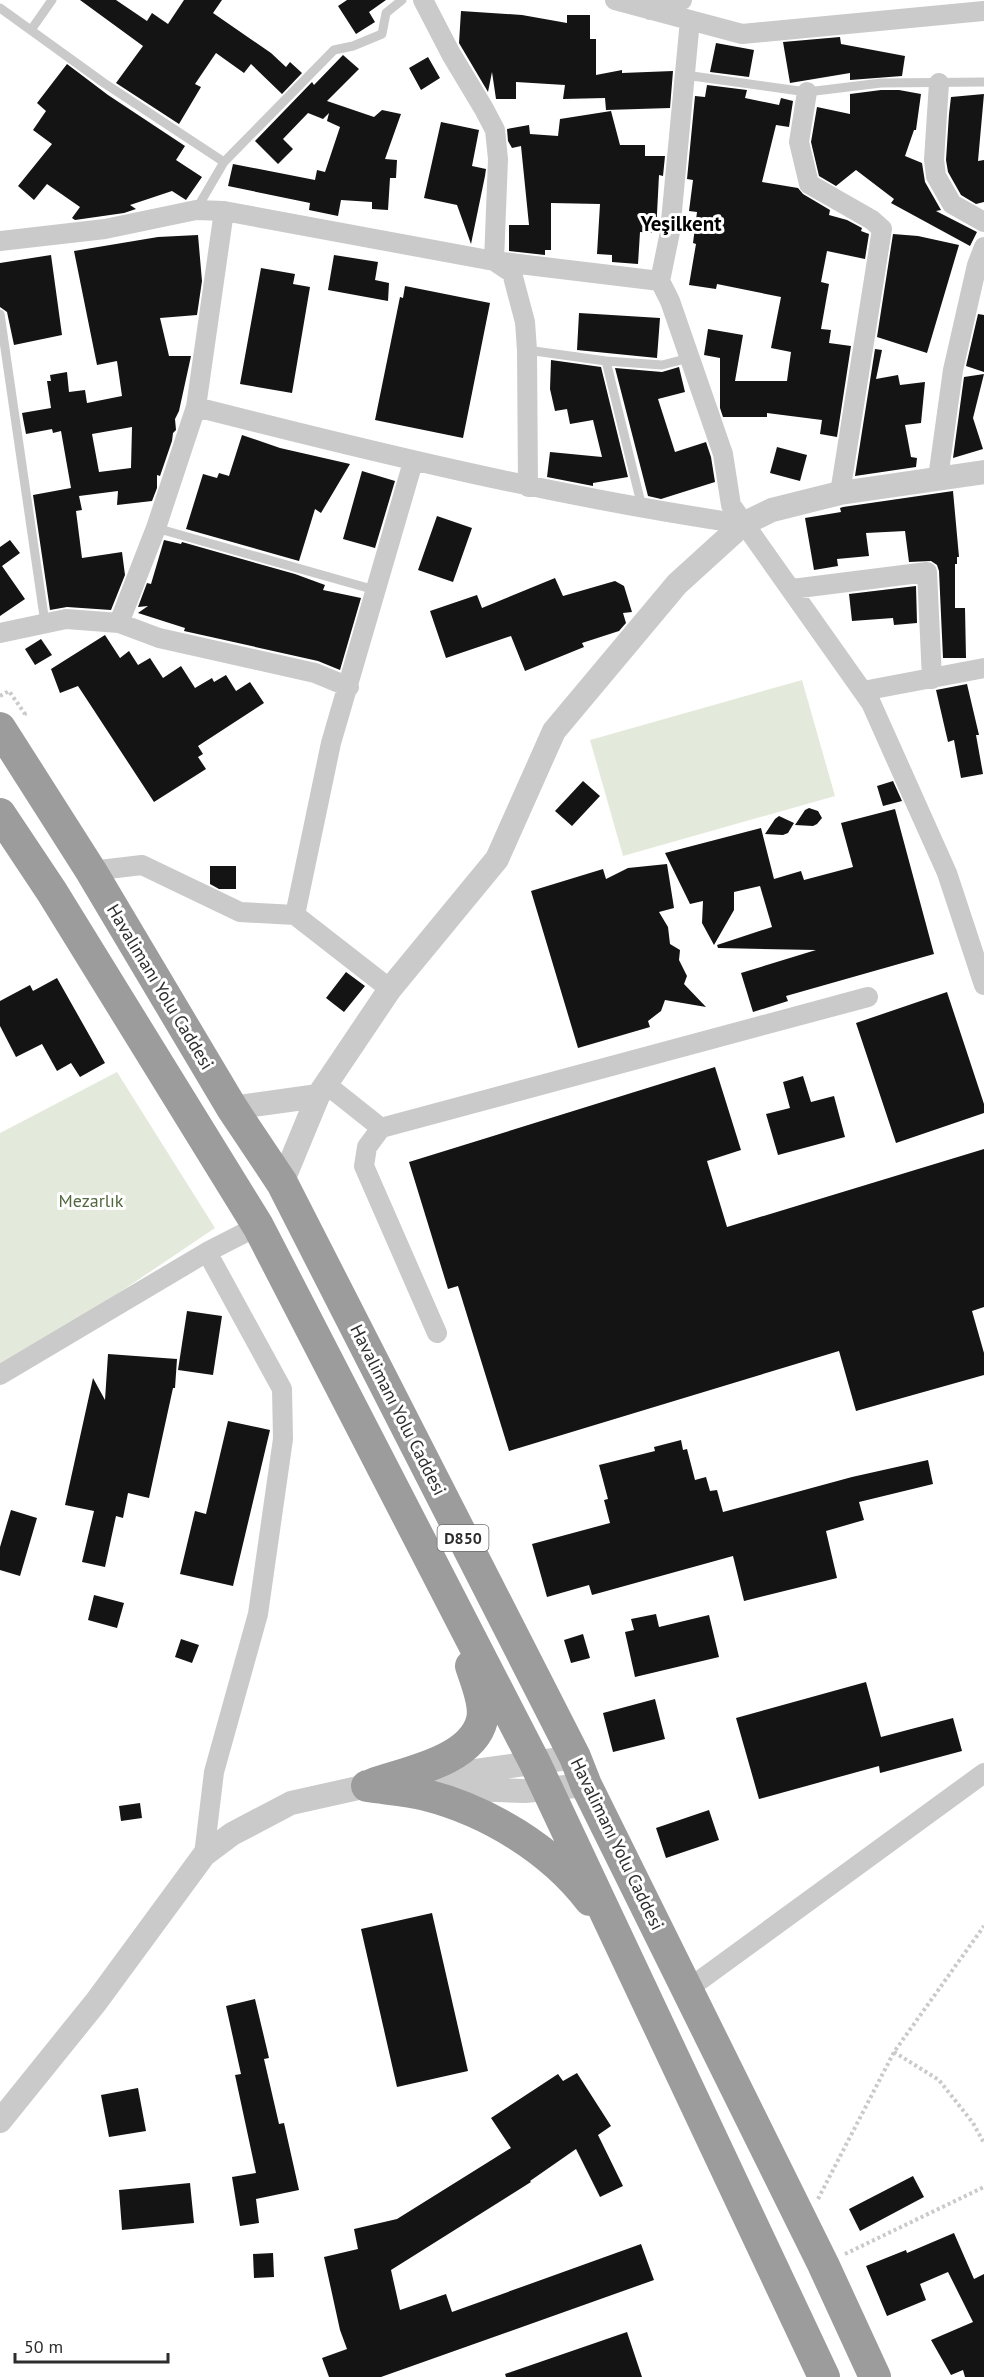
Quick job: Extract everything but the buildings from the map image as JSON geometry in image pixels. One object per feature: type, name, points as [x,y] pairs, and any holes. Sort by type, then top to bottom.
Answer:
[{"type":"highway","name":"Havalimanı Yolu Caddesi","points":[[0,728],[91,871],[232,1108],[282,1182],[580,1771],[823,2264],[875,2377]]},
{"type":"highway","name":"D850","points":[[2,820],[52,892],[258,1226],[452,1599],[541,1776],[824,2377]]},
{"type":"highway","points":[[367,1785],[444,1761],[473,1739],[482,1719],[481,1699],[452,1599]]},
{"type":"highway","points":[[367,1785],[426,1795],[483,1815],[534,1846],[579,1885],[615,1933]]},
{"type":"street","points":[[423,0],[495,130],[498,159],[494,261]]},
{"type":"street","points":[[615,0],[742,33],[984,11]]},
{"type":"street","points":[[650,10],[682,0]]},
{"type":"street","points":[[690,20],[670,232],[660,281],[723,454],[731,505],[872,703],[947,873],[984,985]]},
{"type":"street","points":[[939,83],[934,160],[936,176],[952,204],[984,222]]},
{"type":"street","points":[[807,92],[799,142],[809,184],[872,220],[882,229],[840,493]]},
{"type":"street","points":[[0,240],[105,229],[196,210],[224,210],[494,261],[660,281]]},
{"type":"street","points":[[119,623],[156,528],[196,407],[224,210]]},
{"type":"street","points":[[938,478],[953,370],[977,297],[977,265],[984,246]]},
{"type":"street","points":[[494,261],[512,273],[525,322],[528,487]]},
{"type":"street","points":[[196,407],[413,462],[528,487],[643,509],[743,524]]},
{"type":"street","points":[[295,915],[331,743],[413,462]]},
{"type":"street","points":[[282,1182],[322,1091],[390,988],[498,859],[554,731],[677,584],[743,524],[772,510],[840,493],[984,472]]},
{"type":"street","points":[[792,589],[927,572],[932,679]]},
{"type":"street","points":[[0,633],[66,619],[119,623],[159,638],[315,673],[349,687]]},
{"type":"street","points":[[864,691],[984,668]]},
{"type":"street","points":[[91,871],[142,865],[240,912],[295,915],[390,988]]},
{"type":"street","points":[[437,1333],[364,1166],[367,1147],[381,1128],[868,997]]},
{"type":"street","points":[[232,1108],[322,1091],[381,1128]]},
{"type":"street","points":[[0,1375],[207,1252],[258,1226]]},
{"type":"street","points":[[204,1855],[214,1772],[258,1614],[283,1439],[282,1389],[207,1252]]},
{"type":"street","points":[[0,2121],[96,2002],[204,1855],[232,1834],[291,1803],[367,1785],[525,1791],[541,1776],[580,1771]]},
{"type":"street","points":[[688,1989],[984,1773]]},
{"type":"lane","points":[[31,30],[52,0]]},
{"type":"lane","points":[[196,210],[224,162],[334,50],[353,46],[381,34],[386,13],[402,0]]},
{"type":"lane","points":[[0,8],[104,83],[224,162]]},
{"type":"lane","points":[[685,75],[807,92],[881,83],[984,82]]},
{"type":"lane","points":[[0,314],[45,622]]},
{"type":"lane","points":[[527,350],[606,361],[662,365],[689,358]]},
{"type":"lane","points":[[606,361],[643,509]]},
{"type":"lane","points":[[156,528],[375,590]]},
{"type":"path","points":[[0,696],[9,691]]},
{"type":"path","points":[[804,2226],[894,2052],[984,1926]]},
{"type":"path","points":[[894,2052],[939,2080],[973,2123],[984,2143]]},
{"type":"path","points":[[823,2264],[984,2187]]},
{"type":"green space","points":[[802,680],[835,796],[623,856],[590,740]]},
{"type":"green space","name":"Mezarlık","points":[[117,1072],[215,1228],[46,1342],[0,1366],[0,1133]]},
{"type":"district","name":"Yeşilkent","points":[[681,224]]}]
